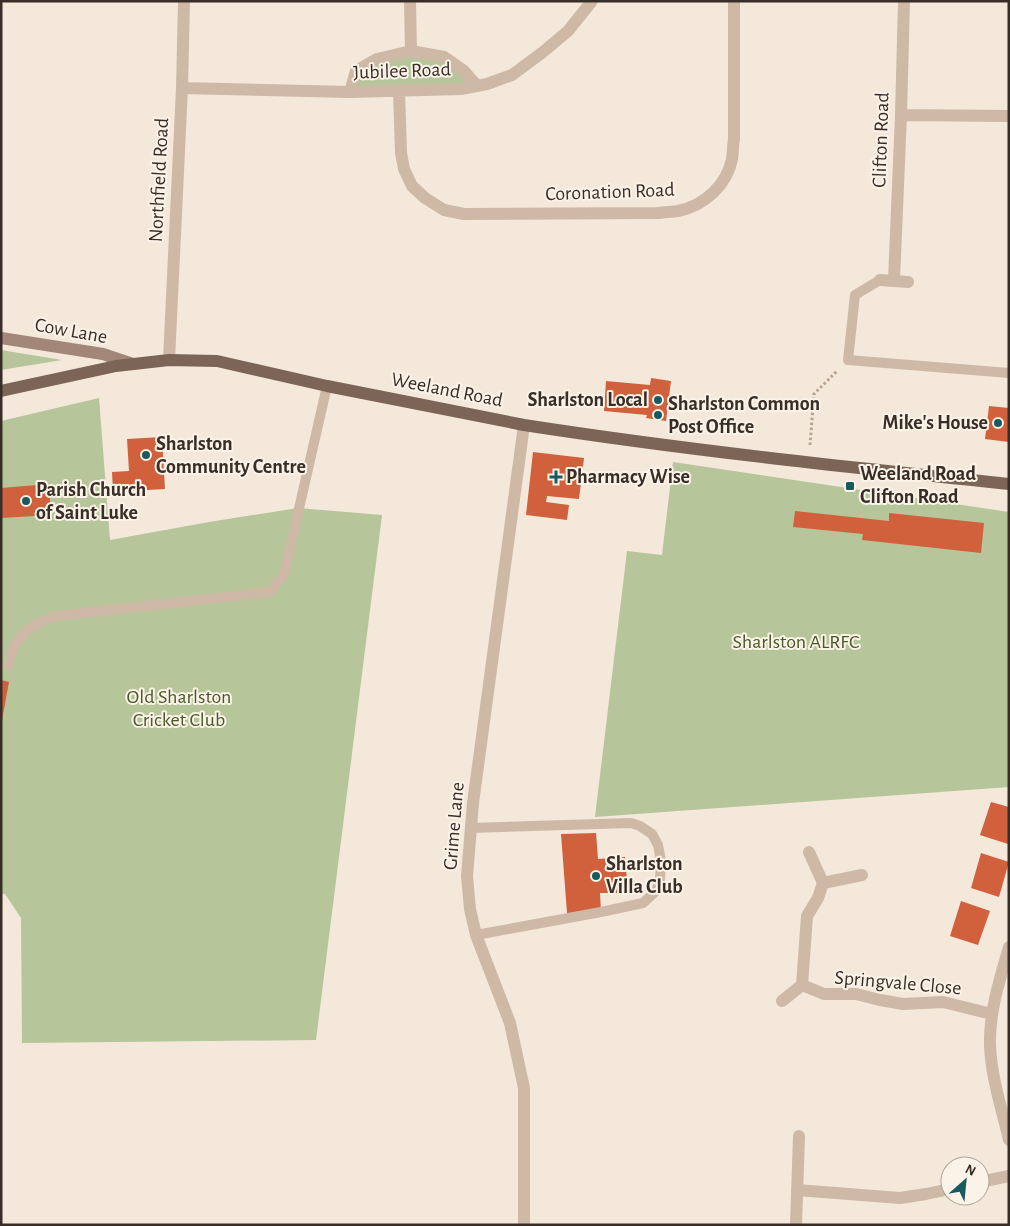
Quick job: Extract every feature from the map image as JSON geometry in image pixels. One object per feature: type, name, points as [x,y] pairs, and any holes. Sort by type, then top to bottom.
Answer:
[{"type":"main road","name":"Weeland Road","points":[[1,391],[97,369],[170,360],[217,361],[327,386],[524,424],[644,443],[808,463],[1009,484]]},
{"type":"street","name":"Northfield Road","points":[[170,360],[184,1]]},
{"type":"street","points":[[410,1],[411,51]]},
{"type":"street","name":"Jubilee Road","points":[[182,88],[350,92],[462,89],[487,84],[512,75],[542,52],[568,31],[592,1]]},
{"type":"street","name":"Coronation Road","points":[[399,90],[401,152],[404,169],[412,186],[425,198],[444,210],[464,214],[679,211],[696,205],[713,194],[724,178],[732,160],[734,139],[734,1]]},
{"type":"street","name":"Clifton Road","points":[[894,280],[904,1]]},
{"type":"street","points":[[350,92],[356,71],[376,59],[411,51],[444,57],[464,71],[477,86]]},
{"type":"street","points":[[901,115],[1009,116]]},
{"type":"street","points":[[880,280],[908,282]]},
{"type":"street","name":"Cow Lane","points":[[1,338],[103,354],[133,364]]},
{"type":"street","name":"Grime Lane","points":[[524,424],[473,804],[467,876],[470,909],[476,934],[510,1022],[524,1088],[524,1225]]},
{"type":"street","points":[[782,1001],[802,985],[808,916],[824,883],[808,852]]},
{"type":"street","points":[[824,883],[862,875]]},
{"type":"street","points":[[1009,947],[992,1014],[990,1045],[994,1079],[1009,1140]]},
{"type":"street","name":"Springvale Close","points":[[802,985],[824,994],[856,994],[903,1004],[943,1002],[992,1014]]},
{"type":"street","points":[[796,1225],[799,1136]]},
{"type":"street","points":[[990,1180],[1009,1176]]},
{"type":"street","points":[[797,1190],[900,1198],[940,1191]]},
{"type":"lane","points":[[880,280],[855,296],[848,360],[1009,373]]},
{"type":"lane","points":[[8,665],[15,646],[29,628],[40,621],[57,616],[270,592],[284,574],[327,386]]},
{"type":"lane","points":[[471,828],[631,823],[640,826],[652,834],[658,845],[661,862],[660,880],[656,891],[643,903],[476,934]]},
{"type":"path","points":[[808,463],[814,394],[848,360]]},
{"type":"green space","points":[[411,51],[444,57],[477,86],[350,92],[356,71]]},
{"type":"green space","points":[[1,350],[62,360],[1,370]]},
{"type":"green space","name":"Old Sharlston Cricket Club","points":[[99,398],[110,540],[298,508],[382,515],[316,1040],[22,1043],[21,918],[5,894],[1,894],[1,421]]},
{"type":"green space","name":"Sharlston ALRFC","points":[[673,462],[1009,512],[1009,787],[595,817],[627,551],[662,555]]},
{"type":"building","points":[[651,378],[671,381],[666,421],[646,418],[647,415],[604,411],[606,381],[650,385]]},
{"type":"building","name":"Mike's House","points":[[989,406],[1009,408],[1009,442],[985,439]]},
{"type":"building","name":"Sharlston Community Centre","points":[[162,437],[165,489],[113,492],[112,472],[129,471],[127,439]]},
{"type":"building","name":"Pharmacy Wise","points":[[533,452],[584,458],[579,499],[547,496],[546,502],[569,505],[567,520],[526,515]]},
{"type":"building","name":"Parish Church of Saint Luke","points":[[49,484],[51,515],[1,518],[1,488]]},
{"type":"building","points":[[795,511],[889,521],[889,513],[984,523],[981,553],[862,540],[863,534],[793,527]]},
{"type":"building","points":[[1,680],[9,682],[2,720],[1,720]]},
{"type":"building","points":[[991,802],[1009,807],[1008,844],[980,835]]},
{"type":"building","name":"Sharlston Villa Club","points":[[596,833],[598,859],[625,857],[628,893],[600,893],[601,912],[567,913],[561,834]]},
{"type":"building","points":[[981,853],[1009,862],[999,897],[971,888]]},
{"type":"building","points":[[961,901],[990,911],[978,945],[950,936]]},
{"type":"place","name":"Sharlston Local","points":[[658,400]]},
{"type":"place","name":"Sharlston Common Post Office","points":[[658,415]]},
{"type":"place","name":"Mike's House","points":[[998,423]]},
{"type":"place","name":"Sharlston Community Centre","points":[[146,455]]},
{"type":"place","name":"Pharmacy Wise","points":[[556,477]]},
{"type":"place","name":"Weeland Road Clifton Road","points":[[850,486]]},
{"type":"place","name":"Parish Church of Saint Luke","points":[[26,501]]},
{"type":"place","name":"Sharlston Villa Club","points":[[596,876]]}]
